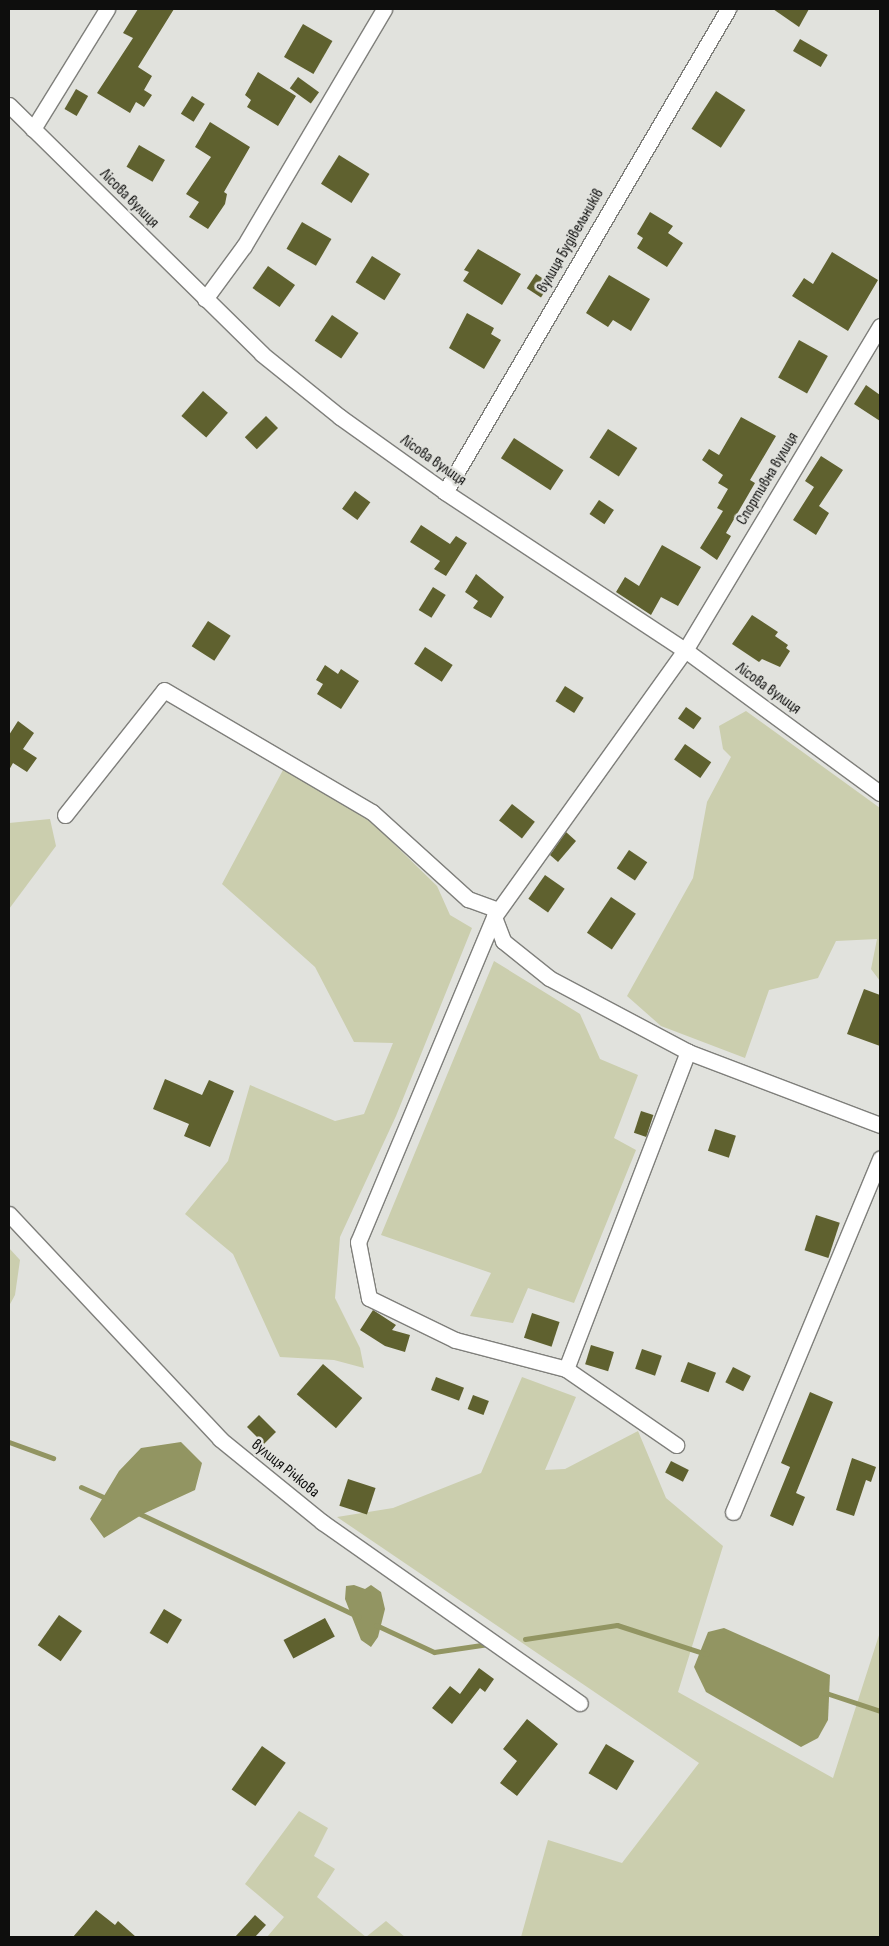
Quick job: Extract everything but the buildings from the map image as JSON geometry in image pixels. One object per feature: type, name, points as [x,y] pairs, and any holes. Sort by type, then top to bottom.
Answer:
[{"type":"street","points":[[34,129],[107,9]]},
{"type":"street","points":[[205,299],[244,246],[384,9]]},
{"type":"street","name":"вулиця Будівельників","points":[[445,492],[728,9]]},
{"type":"street","name":"Лісова вулиця","points":[[9,105],[262,354],[340,417],[445,492],[685,650],[880,793]]},
{"type":"street","name":"Спортивна вулиця","points":[[566,1369],[455,1340],[369,1298],[358,1242],[495,913],[685,650],[880,326]]},
{"type":"street","points":[[65,815],[164,690],[372,812],[468,899],[495,913],[503,941],[549,978],[688,1052],[880,1125]]},
{"type":"street","points":[[676,1445],[566,1369],[688,1052]]},
{"type":"street","points":[[733,1512],[880,1158]]},
{"type":"street","name":"вулиця Річкова","points":[[9,1214],[220,1438],[322,1522],[580,1703]]},
{"type":"shaded area","points":[[746,711],[880,808],[880,981],[871,969],[877,939],[836,941],[818,978],[769,990],[745,1058],[661,1026],[627,996],[693,878],[707,802],[731,757],[723,749],[719,726]]},
{"type":"shaded area","points":[[283,770],[349,800],[437,886],[450,915],[472,928],[396,1116],[340,1237],[335,1298],[360,1348],[364,1368],[334,1360],[280,1357],[233,1254],[185,1214],[228,1161],[250,1085],[335,1121],[364,1114],[393,1043],[354,1042],[315,967],[222,884]]},
{"type":"shaded area","points":[[50,819],[56,846],[9,909],[9,823]]},
{"type":"shaded area","points":[[494,961],[580,1014],[600,1059],[638,1075],[614,1138],[636,1150],[574,1303],[528,1288],[513,1323],[470,1316],[491,1273],[381,1235]]},
{"type":"shaded area","points":[[9,1248],[20,1260],[15,1295],[9,1306]]},
{"type":"shaded area","points":[[522,1377],[576,1397],[545,1470],[565,1469],[638,1431],[666,1498],[723,1546],[678,1692],[833,1778],[880,1632],[880,1937],[521,1937],[548,1840],[622,1863],[699,1763],[337,1517],[393,1508],[481,1473]]},
{"type":"shaded area","points":[[181,1442],[202,1463],[195,1490],[143,1514],[104,1538],[90,1519],[119,1471],[141,1448]]},
{"type":"shaded area","points":[[354,1585],[365,1589],[371,1585],[381,1592],[385,1609],[378,1637],[371,1647],[361,1640],[345,1599],[346,1586]]},
{"type":"shaded area","points":[[724,1628],[830,1675],[828,1720],[818,1738],[801,1747],[706,1692],[694,1667],[708,1632]]},
{"type":"shaded area","points":[[299,1811],[328,1828],[314,1856],[335,1869],[317,1897],[366,1937],[267,1937],[284,1917],[245,1884]]},
{"type":"shaded area","points":[[386,1921],[405,1937],[366,1937]]},
{"type":"waterway","points":[[9,1442],[53,1458]]},
{"type":"waterway","points":[[81,1487],[108,1499]]},
{"type":"waterway","points":[[136,1512],[359,1617]]},
{"type":"waterway","points":[[376,1625],[434,1652],[488,1644]]},
{"type":"waterway","points":[[525,1639],[617,1625],[706,1654]]},
{"type":"waterway","points":[[823,1692],[880,1711]]}]
